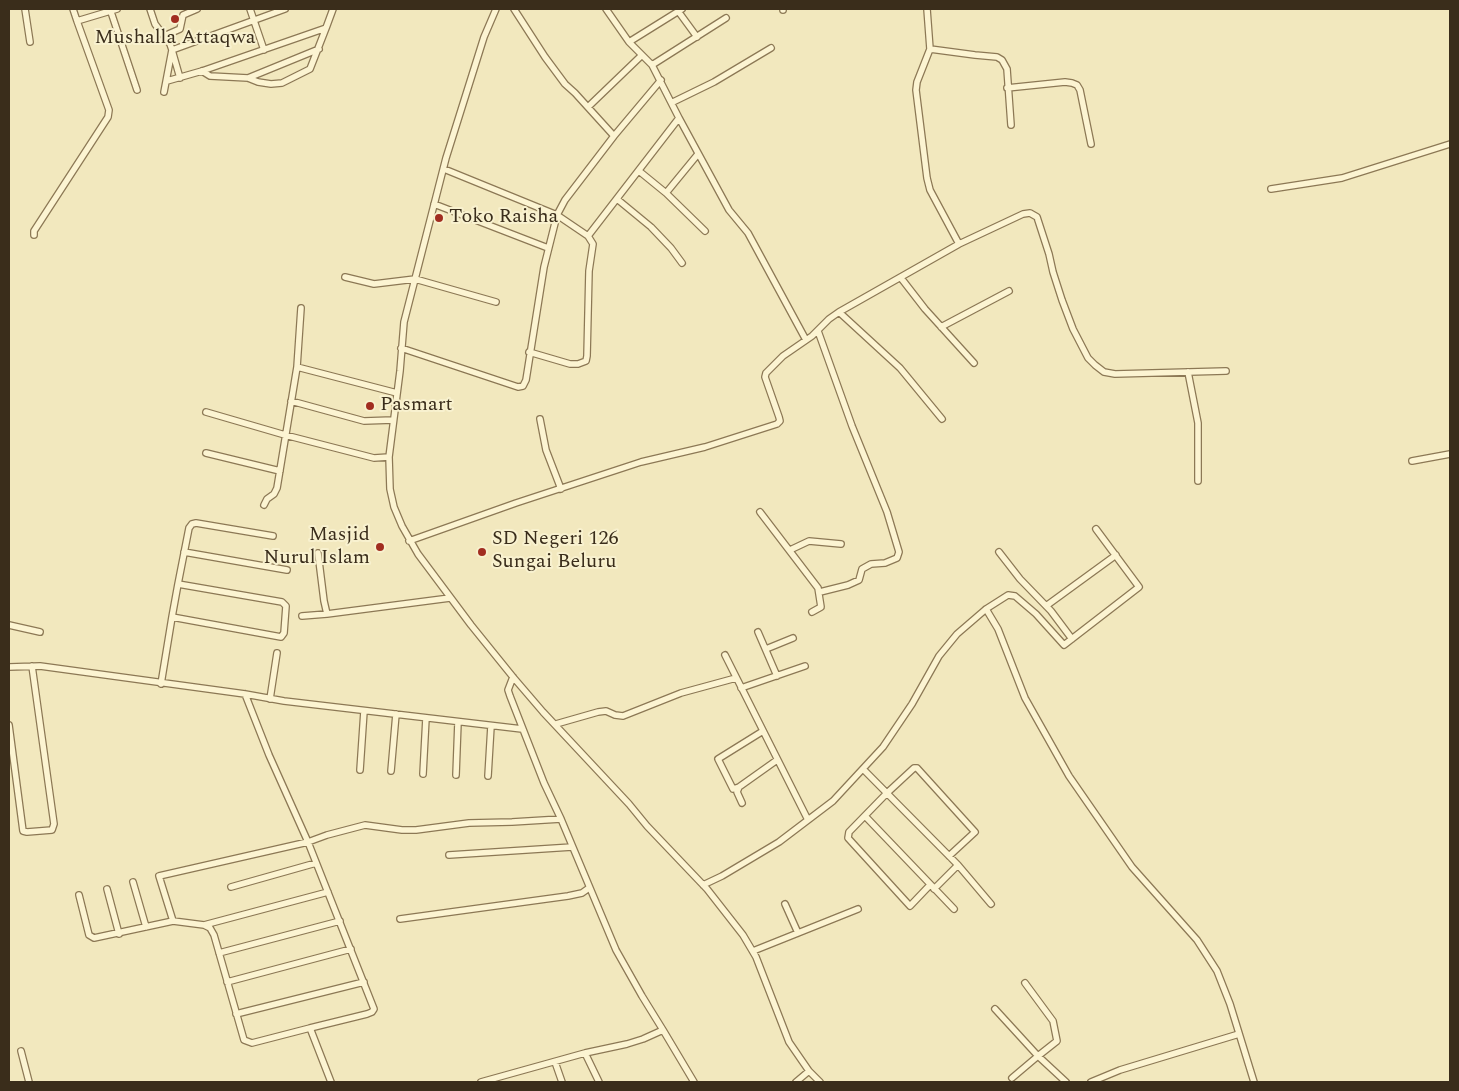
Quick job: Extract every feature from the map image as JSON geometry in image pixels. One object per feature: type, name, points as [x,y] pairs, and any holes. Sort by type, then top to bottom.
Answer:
[{"type":"street","points":[[25,9],[30,42]]},
{"type":"street","points":[[34,235],[34,231],[108,117],[109,110],[73,9]]},
{"type":"street","points":[[77,21],[113,9],[137,90]]},
{"type":"street","points":[[150,9],[155,24],[170,44],[180,78]]},
{"type":"street","points":[[164,36],[180,28],[184,15],[197,9]]},
{"type":"street","points":[[250,9],[264,50]]},
{"type":"street","points":[[172,50],[284,9]]},
{"type":"street","points":[[202,71],[210,76],[248,78],[272,84],[282,83],[310,69],[333,9]]},
{"type":"street","points":[[496,9],[484,37],[444,169],[404,322],[389,457],[390,489],[394,507],[409,541],[450,598],[513,677],[707,889],[743,935],[753,951],[789,1042],[809,1071],[820,1082]]},
{"type":"street","points":[[514,9],[559,76],[614,136]]},
{"type":"street","points":[[606,9],[629,42],[652,66],[661,80],[679,118],[729,210],[748,233],[806,340]]},
{"type":"street","points":[[927,9],[930,49],[916,90],[927,178],[930,190],[959,244]]},
{"type":"street","points":[[629,42],[680,10],[697,37]]},
{"type":"street","points":[[652,66],[726,18]]},
{"type":"street","points":[[167,81],[202,71],[326,28]]},
{"type":"street","points":[[672,102],[714,82],[771,48]]},
{"type":"street","points":[[248,78],[319,49]]},
{"type":"street","points":[[930,49],[997,57],[1002,60],[1007,69],[1011,125]]},
{"type":"street","points":[[164,92],[172,50]]},
{"type":"street","points":[[588,107],[641,56]]},
{"type":"street","points":[[401,348],[518,388],[522,386],[526,380],[548,248],[557,215],[565,200],[614,136],[661,80]]},
{"type":"street","points":[[1007,88],[1064,82],[1077,85],[1080,90],[1091,144]]},
{"type":"street","points":[[588,236],[679,118]]},
{"type":"street","points":[[1271,189],[1342,178],[1450,144]]},
{"type":"street","points":[[666,193],[698,154]]},
{"type":"street","points":[[444,169],[557,215],[588,236],[593,244],[589,271],[586,361],[570,364],[530,352]]},
{"type":"street","points":[[639,171],[666,193],[705,231]]},
{"type":"street","points":[[618,199],[650,227],[671,248],[682,263]]},
{"type":"street","points":[[434,204],[548,248]]},
{"type":"street","points":[[409,541],[516,502],[641,462],[705,447],[777,424],[780,421],[766,380],[766,373],[783,356],[818,331],[829,319],[839,312],[959,244],[1023,214],[1033,214],[1037,217],[1062,300],[1088,358],[1104,372],[1115,374],[1226,371]]},
{"type":"street","points":[[345,277],[374,284],[415,278],[496,302]]},
{"type":"street","points":[[901,278],[974,363]]},
{"type":"street","points":[[942,327],[1009,291]]},
{"type":"street","points":[[264,505],[277,488],[297,367],[301,308]]},
{"type":"street","points":[[839,312],[900,368],[942,419]]},
{"type":"street","points":[[818,331],[852,426],[887,512],[899,552],[897,558],[866,567],[862,570],[859,580],[848,585],[820,592]]},
{"type":"street","points":[[297,367],[397,393]]},
{"type":"street","points":[[1188,372],[1198,423],[1198,481]]},
{"type":"street","points":[[291,401],[364,421],[393,420]]},
{"type":"street","points":[[206,412],[374,458],[389,457]]},
{"type":"street","points":[[540,419],[548,457],[561,489]]},
{"type":"street","points":[[206,453],[280,471]]},
{"type":"street","points":[[1412,461],[1450,454]]},
{"type":"street","points":[[760,512],[820,592],[821,607],[812,612]]},
{"type":"street","points":[[161,684],[188,528],[196,523],[273,536]]},
{"type":"street","points":[[707,889],[722,876],[779,842],[833,801],[884,747],[912,704],[939,656],[957,634],[986,610],[1008,595],[1012,595],[1036,614],[1064,645],[1139,587],[1096,529]]},
{"type":"street","points":[[790,550],[808,542],[841,544]]},
{"type":"street","points":[[184,552],[287,570]]},
{"type":"street","points":[[999,552],[1072,639]]},
{"type":"street","points":[[318,553],[327,614]]},
{"type":"street","points":[[1046,606],[1116,555]]},
{"type":"street","points":[[172,617],[282,637],[284,632],[286,610],[284,603],[178,584]]},
{"type":"street","points":[[302,616],[450,598]]},
{"type":"street","points":[[986,610],[998,630],[1025,698],[1069,776],[1132,867],[1197,940],[1217,971],[1230,1004],[1254,1082]]},
{"type":"street","points":[[9,625],[40,632]]},
{"type":"street","points":[[758,632],[777,676]]},
{"type":"street","points":[[766,649],[793,638]]},
{"type":"street","points":[[270,699],[277,653]]},
{"type":"street","points":[[725,655],[808,820]]},
{"type":"street","points":[[9,667],[32,666],[245,694],[270,699],[522,729]]},
{"type":"street","points":[[9,725],[23,831],[52,830],[54,824],[32,666]]},
{"type":"street","points":[[742,688],[805,666]]},
{"type":"street","points":[[513,677],[508,690],[522,729],[616,950],[694,1082]]},
{"type":"street","points":[[556,724],[606,711],[623,716],[681,693],[736,678]]},
{"type":"street","points":[[79,895],[90,935],[94,938],[173,921],[204,925],[210,928],[214,935],[244,1040],[252,1043],[372,1012],[374,1009],[340,921],[245,694]]},
{"type":"street","points":[[360,770],[364,711]]},
{"type":"street","points":[[392,771],[396,714]]},
{"type":"street","points":[[423,774],[426,718]]},
{"type":"street","points":[[456,775],[458,722]]},
{"type":"street","points":[[488,776],[491,726]]},
{"type":"street","points":[[762,731],[718,759],[733,789],[739,787],[777,760]]},
{"type":"street","points":[[863,768],[958,865],[991,904]]},
{"type":"street","points":[[949,856],[975,832],[917,768],[914,768],[887,793],[848,832],[848,838],[910,906],[958,865]]},
{"type":"street","points":[[739,787],[738,792],[742,803]]},
{"type":"street","points":[[864,816],[954,909]]},
{"type":"street","points":[[173,921],[159,876],[308,842],[365,825],[416,830],[469,823],[561,819]]},
{"type":"street","points":[[449,855],[572,847]]},
{"type":"street","points":[[231,887],[316,863]]},
{"type":"street","points":[[133,882],[146,928]]},
{"type":"street","points":[[400,919],[568,896],[582,893],[590,888]]},
{"type":"street","points":[[107,889],[119,934]]},
{"type":"street","points":[[204,925],[328,892]]},
{"type":"street","points":[[785,904],[798,933]]},
{"type":"street","points":[[753,951],[858,909]]},
{"type":"street","points":[[219,953],[340,921]]},
{"type":"street","points":[[227,982],[351,949]]},
{"type":"street","points":[[236,1014],[364,982]]},
{"type":"street","points":[[1012,1078],[1057,1040],[1053,1021],[1025,983]]},
{"type":"street","points":[[995,1009],[1038,1056],[1066,1082]]},
{"type":"street","points":[[310,1028],[331,1082]]},
{"type":"street","points":[[481,1082],[585,1053],[635,1042],[663,1030]]},
{"type":"street","points":[[1091,1082],[1120,1070],[1239,1034]]},
{"type":"street","points":[[21,1051],[29,1082]]},
{"type":"street","points":[[585,1053],[599,1082]]},
{"type":"street","points":[[555,1062],[562,1082]]},
{"type":"street","points":[[799,1081],[809,1071]]},
{"type":"place","name":"Mushalla Attaqwa","points":[[175,19]]},
{"type":"place","name":"Toko Raisha","points":[[439,218]]},
{"type":"place","name":"Pasmart","points":[[370,406]]},
{"type":"place","name":"Masjid Nurul Islam","points":[[380,547]]},
{"type":"place","name":"SD Negeri 126 Sungai Beluru","points":[[482,552]]}]
